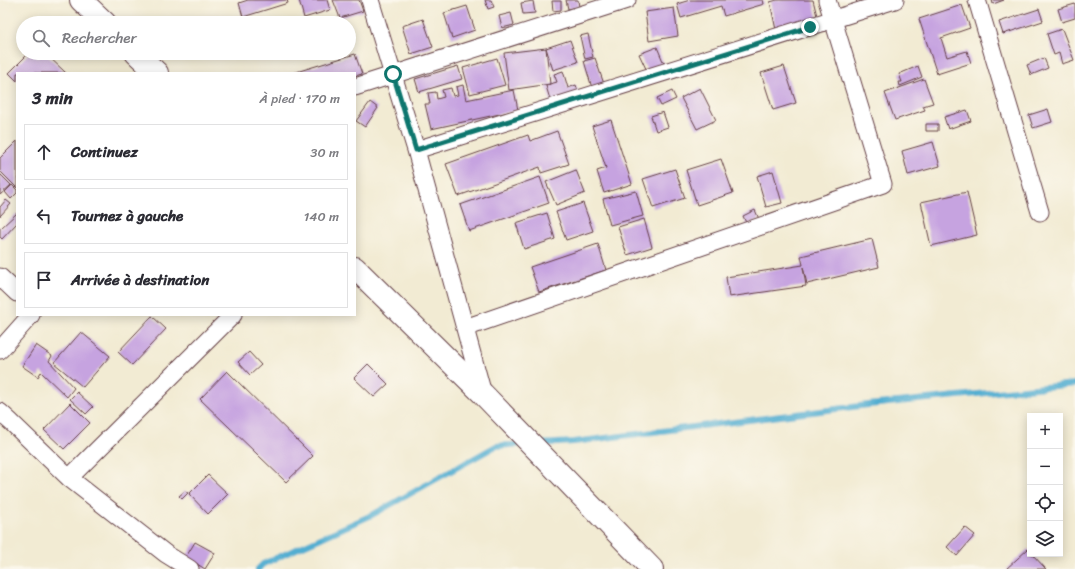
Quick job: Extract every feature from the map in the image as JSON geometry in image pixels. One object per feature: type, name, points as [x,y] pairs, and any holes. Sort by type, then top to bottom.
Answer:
[{"type":"main road","points":[[81,0],[98,16]]},
{"type":"main road","points":[[143,60],[156,72]]},
{"type":"main road","points":[[356,269],[483,394],[652,569]]},
{"type":"street","points":[[370,0],[416,150],[483,394]]},
{"type":"street","points":[[356,87],[627,0]]},
{"type":"street","points":[[465,328],[883,184],[827,0]]},
{"type":"street","points":[[416,150],[895,0]]},
{"type":"street","points":[[977,0],[1040,212]]},
{"type":"street","points":[[0,277],[16,292]]},
{"type":"street","points":[[0,350],[30,316]]},
{"type":"street","points":[[69,478],[232,316]]},
{"type":"street","points":[[0,412],[69,478],[166,554],[190,569]]},
{"type":"building","points":[[248,0],[287,0],[288,3],[243,16],[239,3]]},
{"type":"building","points":[[299,0],[327,0],[330,10],[310,16],[303,16]]},
{"type":"building","points":[[333,0],[359,0],[363,11],[347,16],[339,16]]},
{"type":"building","points":[[485,0],[491,0],[494,7],[488,9]]},
{"type":"building","points":[[566,0],[578,0],[579,7],[568,9]]},
{"type":"building","points":[[690,0],[763,0],[764,4],[724,16],[721,6],[681,18],[677,4]]},
{"type":"building","points":[[777,0],[813,0],[818,20],[776,30],[770,2]]},
{"type":"building","points":[[856,0],[869,0],[859,8]]},
{"type":"building","points":[[992,0],[1004,0],[993,4]]},
{"type":"building","points":[[533,1],[535,13],[523,14],[521,3]]},
{"type":"building","points":[[552,1],[561,1],[561,10],[553,11]]},
{"type":"building","points":[[1075,4],[1075,18],[1062,22],[1058,9]]},
{"type":"building","points":[[962,5],[970,28],[941,38],[947,57],[967,51],[971,63],[937,74],[919,19]]},
{"type":"building","points":[[467,6],[475,30],[452,38],[444,13]]},
{"type":"building","points":[[674,8],[678,36],[649,41],[645,12]]},
{"type":"building","points":[[1039,9],[1043,21],[1003,34],[999,22]]},
{"type":"building","points":[[511,13],[514,25],[502,28],[499,16]]},
{"type":"building","points":[[423,19],[433,47],[411,54],[402,26]]},
{"type":"building","points":[[1062,29],[1074,60],[1062,64],[1059,53],[1054,55],[1047,34]]},
{"type":"building","points":[[588,34],[593,57],[585,59],[580,36]]},
{"type":"building","points":[[570,40],[578,62],[553,70],[546,48]]},
{"type":"building","points":[[657,47],[665,66],[648,73],[639,54]]},
{"type":"building","points":[[546,48],[550,84],[509,90],[504,53]]},
{"type":"building","points":[[356,57],[362,74],[356,76],[356,72],[296,72],[335,60],[356,60]]},
{"type":"building","points":[[497,58],[505,85],[470,94],[463,68]]},
{"type":"building","points":[[595,58],[604,84],[592,88],[584,61]]},
{"type":"building","points":[[1044,58],[1048,68],[1031,75],[1027,65]]},
{"type":"building","points":[[22,60],[52,60],[65,72],[16,72],[16,80],[9,73]]},
{"type":"building","points":[[458,66],[462,79],[419,92],[415,79]]},
{"type":"building","points":[[784,66],[796,103],[773,110],[761,73]]},
{"type":"building","points":[[918,66],[922,77],[900,86],[899,82],[902,82],[899,74]]},
{"type":"building","points":[[563,71],[568,88],[576,85],[580,97],[552,106],[546,86],[557,82],[554,74]]},
{"type":"building","points":[[924,79],[933,103],[923,106],[925,110],[895,120],[885,93]]},
{"type":"building","points":[[463,85],[466,100],[514,90],[518,110],[431,129],[425,104],[430,104],[428,93],[436,92],[437,99],[444,97],[442,90],[451,88],[453,96],[458,95],[456,87]]},
{"type":"building","points":[[700,88],[716,120],[697,129],[681,98]]},
{"type":"building","points":[[672,91],[676,99],[661,106],[657,98]]},
{"type":"building","points":[[370,102],[378,108],[365,127],[356,121]]},
{"type":"building","points":[[1048,109],[1052,122],[1033,128],[1029,115]]},
{"type":"building","points":[[967,110],[971,121],[948,129],[944,117]]},
{"type":"building","points":[[663,112],[668,127],[656,131],[651,116]]},
{"type":"building","points":[[611,120],[632,184],[604,193],[597,171],[606,168],[592,126]]},
{"type":"building","points":[[926,124],[938,124],[938,131],[926,131]]},
{"type":"building","points":[[557,131],[569,164],[541,173],[540,167],[458,196],[446,164],[528,135],[530,141]]},
{"type":"building","points":[[16,142],[16,187],[0,171],[0,158]]},
{"type":"building","points":[[933,142],[940,166],[908,175],[902,151]]},
{"type":"building","points":[[721,159],[733,193],[697,205],[686,170]]},
{"type":"building","points":[[675,169],[685,198],[653,208],[643,179]]},
{"type":"building","points":[[576,170],[585,193],[556,205],[546,182]]},
{"type":"building","points":[[773,171],[782,203],[766,207],[757,176]]},
{"type":"building","points":[[0,174],[11,185],[0,195]]},
{"type":"building","points":[[540,177],[549,203],[469,231],[460,205]]},
{"type":"building","points":[[12,185],[16,189],[16,194],[11,199],[5,192]]},
{"type":"building","points":[[636,191],[643,216],[610,225],[603,199]]},
{"type":"building","points":[[967,192],[977,235],[931,246],[921,202]]},
{"type":"building","points":[[6,200],[11,204],[0,216],[0,207]]},
{"type":"building","points":[[583,203],[593,231],[566,240],[556,212]]},
{"type":"building","points":[[755,210],[759,219],[747,225],[743,216]]},
{"type":"building","points":[[547,213],[555,239],[524,249],[516,223]]},
{"type":"building","points":[[16,214],[16,224],[2,239],[0,237],[0,227],[1,228]]},
{"type":"building","points":[[644,219],[652,247],[627,255],[618,227]]},
{"type":"building","points":[[872,239],[879,267],[807,284],[803,267],[806,286],[729,297],[726,277],[803,265],[801,256]]},
{"type":"building","points":[[598,244],[606,270],[539,292],[530,267]]},
{"type":"building","points":[[152,316],[166,329],[132,365],[118,352]]},
{"type":"building","points":[[81,332],[110,356],[83,387],[54,363]]},
{"type":"building","points":[[36,345],[52,356],[49,361],[74,388],[67,397],[41,372],[38,377],[22,366]]},
{"type":"building","points":[[249,352],[261,365],[250,375],[238,362]]},
{"type":"building","points":[[368,364],[388,384],[374,397],[354,378]]},
{"type":"building","points":[[227,371],[313,456],[286,482],[200,399]]},
{"type":"building","points":[[77,392],[93,407],[86,414],[70,399]]},
{"type":"building","points":[[70,403],[90,423],[64,449],[44,430]]},
{"type":"building","points":[[208,475],[228,494],[208,514],[189,494]]},
{"type":"building","points":[[185,491],[188,493],[182,499],[179,496]]},
{"type":"building","points":[[965,527],[975,535],[957,556],[947,547]]},
{"type":"building","points":[[195,542],[215,553],[205,569],[186,557]]},
{"type":"building","points":[[1027,550],[1027,557],[1035,557],[1046,569],[1006,569]]},
{"type":"waterway","points":[[539,444],[574,442],[868,405],[1075,384]]},
{"type":"waterway","points":[[258,569],[263,564],[372,515],[496,446],[524,444]]},
{"type":"route","points":[[393,74],[416,150],[810,27]]}]
